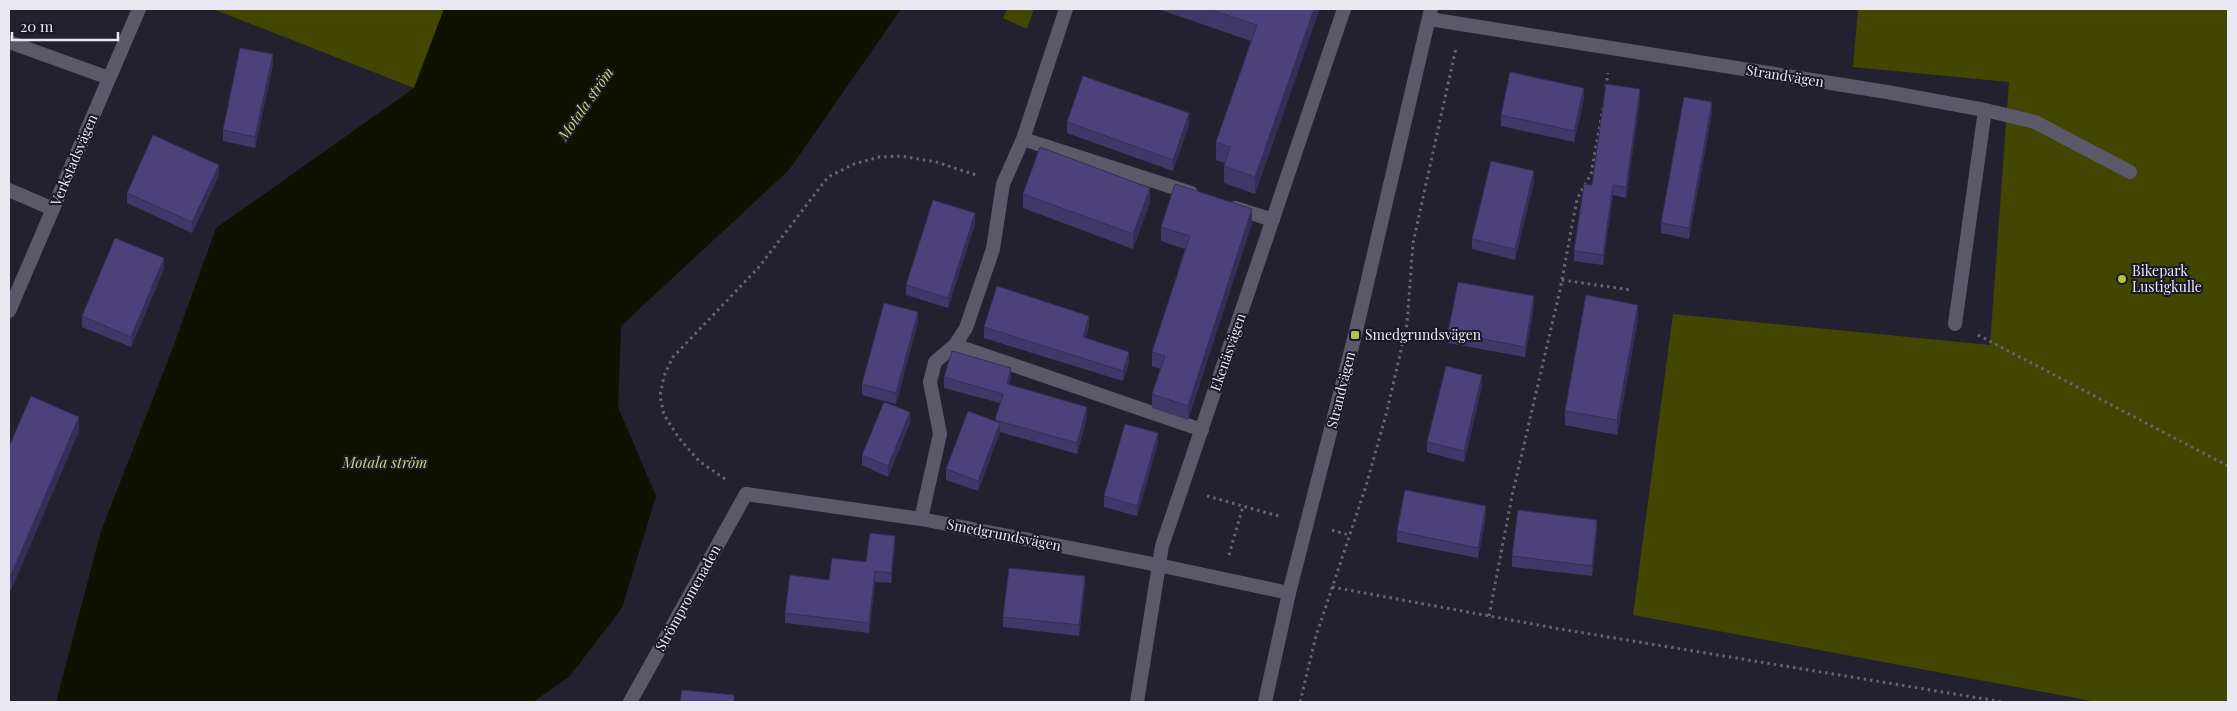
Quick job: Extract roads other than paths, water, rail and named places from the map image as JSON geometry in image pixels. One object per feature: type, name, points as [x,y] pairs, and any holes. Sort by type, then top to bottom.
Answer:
[{"type":"street","name":"Verkstadsvägen","points":[[9,311],[138,9]]},
{"type":"street","points":[[921,519],[940,434],[930,382],[935,362],[955,346],[966,328],[993,248],[1003,184],[1023,139],[1066,9]]},
{"type":"street","name":"Ekenäsvägen","points":[[1137,702],[1158,565],[1343,9]]},
{"type":"street","name":"Strandvägen","points":[[1265,702],[1289,593],[1355,335],[1430,14],[1462,24],[1887,92],[1985,110],[2035,122],[2130,172]]},
{"type":"street","points":[[9,42],[109,78]]},
{"type":"street","points":[[1955,324],[1985,110]]},
{"type":"street","points":[[1023,139],[1273,220]]},
{"type":"street","points":[[9,190],[52,208]]},
{"type":"street","points":[[955,346],[1202,430]]},
{"type":"street","name":"Smedgrundsvägen","points":[[746,494],[921,519],[1158,565],[1289,593]]},
{"type":"street","name":"Strömpromenaden","points":[[630,702],[746,494]]},
{"type":"water","name":"Motala ström","points":[[444,9],[901,9],[789,170],[621,326],[618,407],[656,496],[622,608],[570,676],[533,702],[56,702],[101,531],[172,350],[216,228],[414,88]]},
{"type":"place","name":"Bikepark Lustigkulle","points":[[2122,279]]},
{"type":"place","name":"Smedgrundsvägen","points":[[1355,335]]}]
